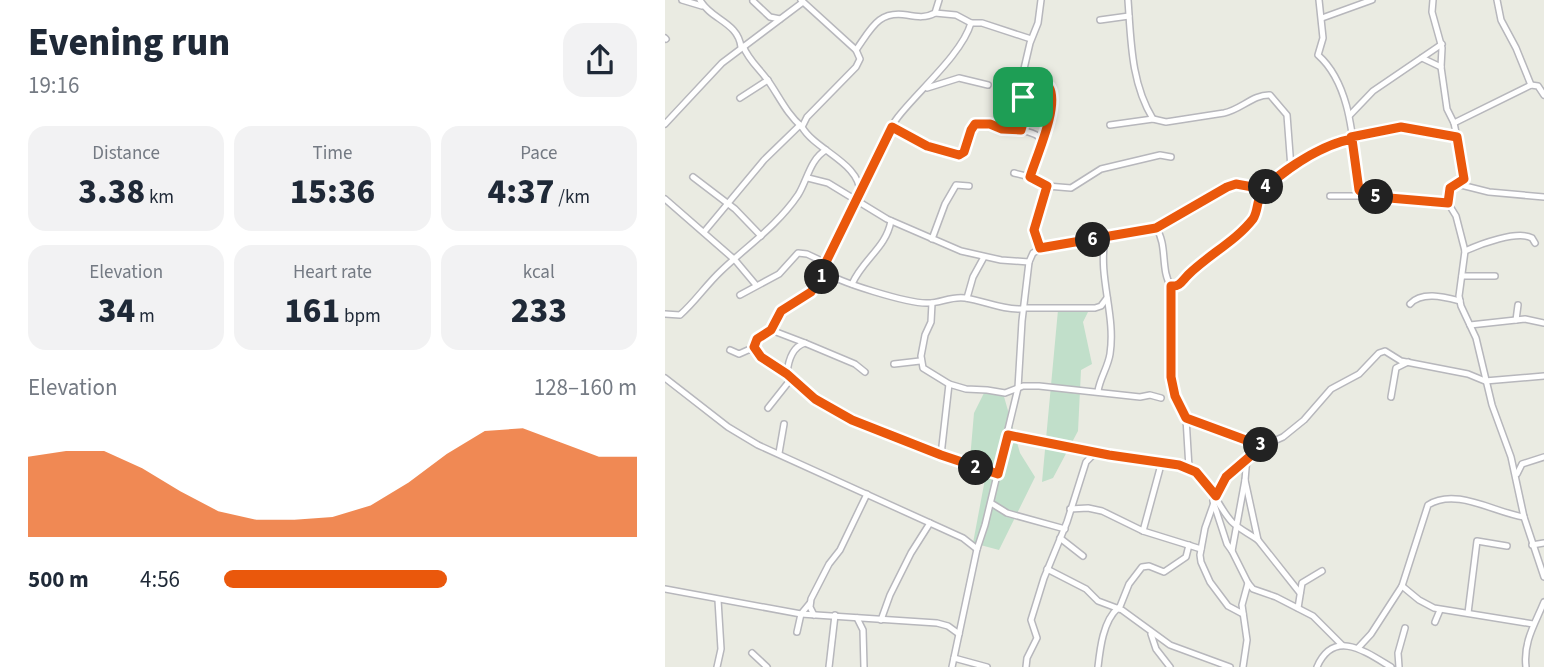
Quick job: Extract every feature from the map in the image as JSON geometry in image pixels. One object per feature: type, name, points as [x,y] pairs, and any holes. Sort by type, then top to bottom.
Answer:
[{"type":"street","points":[[682,0],[704,6]]},
{"type":"street","points":[[699,0],[736,31],[751,62],[768,80],[785,109],[825,150],[851,171],[860,189]]},
{"type":"street","points":[[935,13],[939,0]]},
{"type":"street","points":[[1021,130],[1025,110],[1020,86],[1031,39],[1037,29],[1041,0]]},
{"type":"street","points":[[1128,0],[1136,78],[1153,119]]},
{"type":"street","points":[[1319,0],[1323,38],[1318,55],[1327,65],[1350,115],[1359,190],[1366,196]]},
{"type":"street","points":[[1322,18],[1372,0]]},
{"type":"street","points":[[1432,0],[1433,17],[1442,44],[1441,67],[1447,109],[1454,123],[1465,175],[1463,181],[1450,188],[1448,203],[1456,216],[1465,251],[1460,301],[1480,353],[1485,381],[1516,475],[1524,517],[1544,577]]},
{"type":"street","points":[[1497,0],[1501,20],[1531,85]]},
{"type":"street","points":[[753,1],[770,18],[780,19]]},
{"type":"street","points":[[665,124],[722,63],[802,1],[856,50],[860,59],[856,67],[822,100],[801,126],[764,160],[704,232]]},
{"type":"street","points":[[856,50],[871,29],[887,15],[894,13],[923,17],[935,13],[956,15],[971,23],[982,23],[1031,39]]},
{"type":"street","points":[[1100,20],[1129,16]]},
{"type":"street","points":[[755,350],[757,339],[771,330],[779,313],[811,292],[824,271],[860,189],[892,127],[966,36],[971,23]]},
{"type":"street","points":[[1350,115],[1373,91],[1442,44]]},
{"type":"street","points":[[1422,58],[1441,67]]},
{"type":"street","points":[[926,88],[959,78],[988,85]]},
{"type":"street","points":[[740,98],[768,80]]},
{"type":"street","points":[[1454,123],[1531,85],[1538,86],[1544,95]]},
{"type":"street","points":[[1020,86],[1051,89],[1051,107],[1030,177]]},
{"type":"street","points":[[1110,125],[1153,119],[1166,122],[1224,113],[1262,95],[1270,95],[1287,115],[1291,168]]},
{"type":"street","points":[[892,127],[927,146],[959,155],[964,152],[975,124],[1021,130],[1042,139]]},
{"type":"street","points":[[1171,286],[1180,284],[1247,226],[1255,214],[1264,189],[1291,168],[1333,145],[1351,138],[1401,127],[1457,137]]},
{"type":"street","points":[[665,314],[680,315],[721,271],[761,236],[792,203],[809,178],[813,164],[825,150]]},
{"type":"street","points":[[1014,173],[1030,177],[1047,186],[1071,188],[1101,169],[1160,155],[1171,157]]},
{"type":"street","points":[[693,177],[728,204],[761,236]]},
{"type":"street","points":[[809,178],[828,183],[891,221],[932,239],[984,257],[1030,262]]},
{"type":"street","points":[[932,239],[956,184],[969,186]]},
{"type":"street","points":[[952,667],[977,549],[991,503],[1018,388],[1023,309],[1033,253],[1040,248],[1105,239],[1156,228],[1236,184],[1264,189]]},
{"type":"street","points":[[1457,184],[1489,192],[1544,197]]},
{"type":"street","points":[[1040,248],[1034,230],[1047,186]]},
{"type":"street","points":[[1330,196],[1366,196],[1448,203]]},
{"type":"street","points":[[665,201],[735,260],[756,285]]},
{"type":"street","points":[[852,284],[859,268],[887,236],[891,221]]},
{"type":"street","points":[[1156,228],[1162,243],[1167,279],[1171,286],[1171,377],[1175,396],[1186,418],[1189,468]]},
{"type":"street","points":[[1465,251],[1480,244],[1522,235],[1532,238],[1535,243]]},
{"type":"street","points":[[1098,391],[1110,357],[1103,273],[1105,239]]},
{"type":"street","points":[[740,295],[779,274],[798,253],[826,262]]},
{"type":"street","points":[[967,298],[973,277],[984,257]]},
{"type":"street","points":[[824,271],[835,280],[902,300],[932,303],[948,298],[967,298],[1003,309],[1095,308],[1101,306],[1107,298]]},
{"type":"street","points":[[1462,276],[1495,276]]},
{"type":"street","points":[[1410,304],[1416,298],[1428,296],[1460,301]]},
{"type":"street","points":[[932,303],[931,322],[925,335],[921,361],[923,368],[949,384],[966,389],[1005,393],[1018,388],[1039,386],[1161,398]]},
{"type":"street","points":[[1516,320],[1518,305]]},
{"type":"street","points":[[1470,325],[1516,320],[1544,323]]},
{"type":"street","points":[[771,330],[855,364],[865,372]]},
{"type":"street","points":[[768,408],[789,376],[792,354],[800,344],[805,343]]},
{"type":"street","points":[[730,350],[739,354],[748,349],[755,350],[815,399],[852,420],[998,474]]},
{"type":"street","points":[[1243,614],[1228,606],[1204,570],[1201,549],[1215,498],[1226,477],[1247,457],[1262,446],[1283,437],[1304,421],[1331,389],[1359,374],[1381,352],[1389,352],[1408,362],[1468,374],[1485,381],[1544,376]]},
{"type":"street","points":[[894,364],[921,361]]},
{"type":"street","points":[[1391,397],[1396,368],[1408,362]]},
{"type":"street","points":[[665,377],[728,427],[963,538],[977,549]]},
{"type":"street","points":[[941,455],[949,384]]},
{"type":"street","points":[[1186,418],[1262,446]]},
{"type":"street","points":[[779,453],[784,424]]},
{"type":"street","points":[[1008,435],[1189,468],[1196,472],[1229,519],[1258,540],[1300,593]]},
{"type":"street","points":[[1026,667],[1027,658],[1037,638],[1031,620],[1047,569],[1065,529],[1086,462],[1096,452]]},
{"type":"street","points":[[1232,551],[1247,457]]},
{"type":"street","points":[[1516,475],[1526,461],[1544,457]]},
{"type":"street","points":[[1143,531],[1162,461]]},
{"type":"street","points":[[1245,480],[1258,540]]},
{"type":"street","points":[[797,632],[801,614],[810,603],[829,564],[841,550],[867,494]]},
{"type":"street","points":[[1215,498],[1232,551],[1248,583],[1261,593],[1276,597],[1313,616],[1342,645]]},
{"type":"street","points":[[1358,649],[1402,586],[1425,510],[1433,502],[1452,499],[1478,503],[1524,517]]},
{"type":"street","points":[[991,503],[1007,513],[1065,529]]},
{"type":"street","points":[[1070,509],[1088,508],[1102,512],[1143,531],[1201,549]]},
{"type":"street","points":[[881,620],[911,553],[930,523]]},
{"type":"street","points":[[1060,538],[1083,556]]},
{"type":"street","points":[[1468,613],[1477,541],[1507,546]]},
{"type":"street","points":[[1532,545],[1544,543]]},
{"type":"street","points":[[1098,667],[1113,612],[1119,609],[1127,589],[1142,567],[1149,566],[1164,572],[1186,557],[1189,545]]},
{"type":"street","points":[[1047,569],[1086,589],[1098,601],[1119,609],[1170,645],[1230,667]]},
{"type":"street","points":[[1298,608],[1302,583],[1322,571]]},
{"type":"street","points":[[1243,667],[1247,640],[1243,598],[1248,583]]},
{"type":"street","points":[[1402,586],[1419,600],[1440,610],[1533,624]]},
{"type":"street","points":[[665,589],[801,614],[937,624],[948,626],[959,634]]},
{"type":"street","points":[[717,667],[721,649],[718,600]]},
{"type":"street","points":[[1526,667],[1525,656],[1533,624],[1544,602]]},
{"type":"street","points":[[810,603],[814,615]]},
{"type":"street","points":[[1435,622],[1440,610]]},
{"type":"street","points":[[829,667],[835,615]]},
{"type":"street","points":[[857,618],[863,630],[864,667]]},
{"type":"street","points":[[1399,667],[1398,653],[1405,628]]},
{"type":"street","points":[[1328,630],[1330,649]]},
{"type":"street","points":[[1151,634],[1156,649],[1170,667]]},
{"type":"street","points":[[1317,667],[1325,653],[1342,645],[1358,649],[1391,667]]},
{"type":"street","points":[[752,653],[767,667]]},
{"type":"street","points":[[954,658],[987,667]]},
{"type":"green space","points":[[1058,310],[1088,312],[1083,322],[1092,364],[1081,370],[1078,431],[1053,478],[1042,482]]},
{"type":"green space","points":[[984,393],[1003,393],[1020,453],[1035,477],[999,550],[973,543],[985,479],[969,471],[974,413]]},
{"type":"route","points":[[1023,97],[1020,86],[1049,87],[1051,90],[1050,112],[1030,177],[1047,186],[1034,230],[1040,248],[1105,239],[1156,228],[1227,187],[1236,184],[1264,189],[1291,168],[1307,158],[1342,141],[1352,139],[1359,190],[1366,196],[1448,203],[1448,191],[1463,181],[1465,175],[1457,137],[1401,127],[1351,137],[1352,139],[1307,158],[1264,189],[1254,218],[1247,226],[1188,274],[1180,284],[1171,286],[1171,377],[1178,404],[1186,418],[1262,446],[1226,477],[1216,496],[1196,472],[1179,465],[1109,455],[1008,435],[998,474],[973,467],[852,420],[815,399],[787,374],[756,353],[754,347],[757,339],[771,330],[779,313],[817,285],[860,189],[892,127],[927,146],[959,155],[963,154],[975,124],[1021,130],[1025,116],[1023,97]]}]
